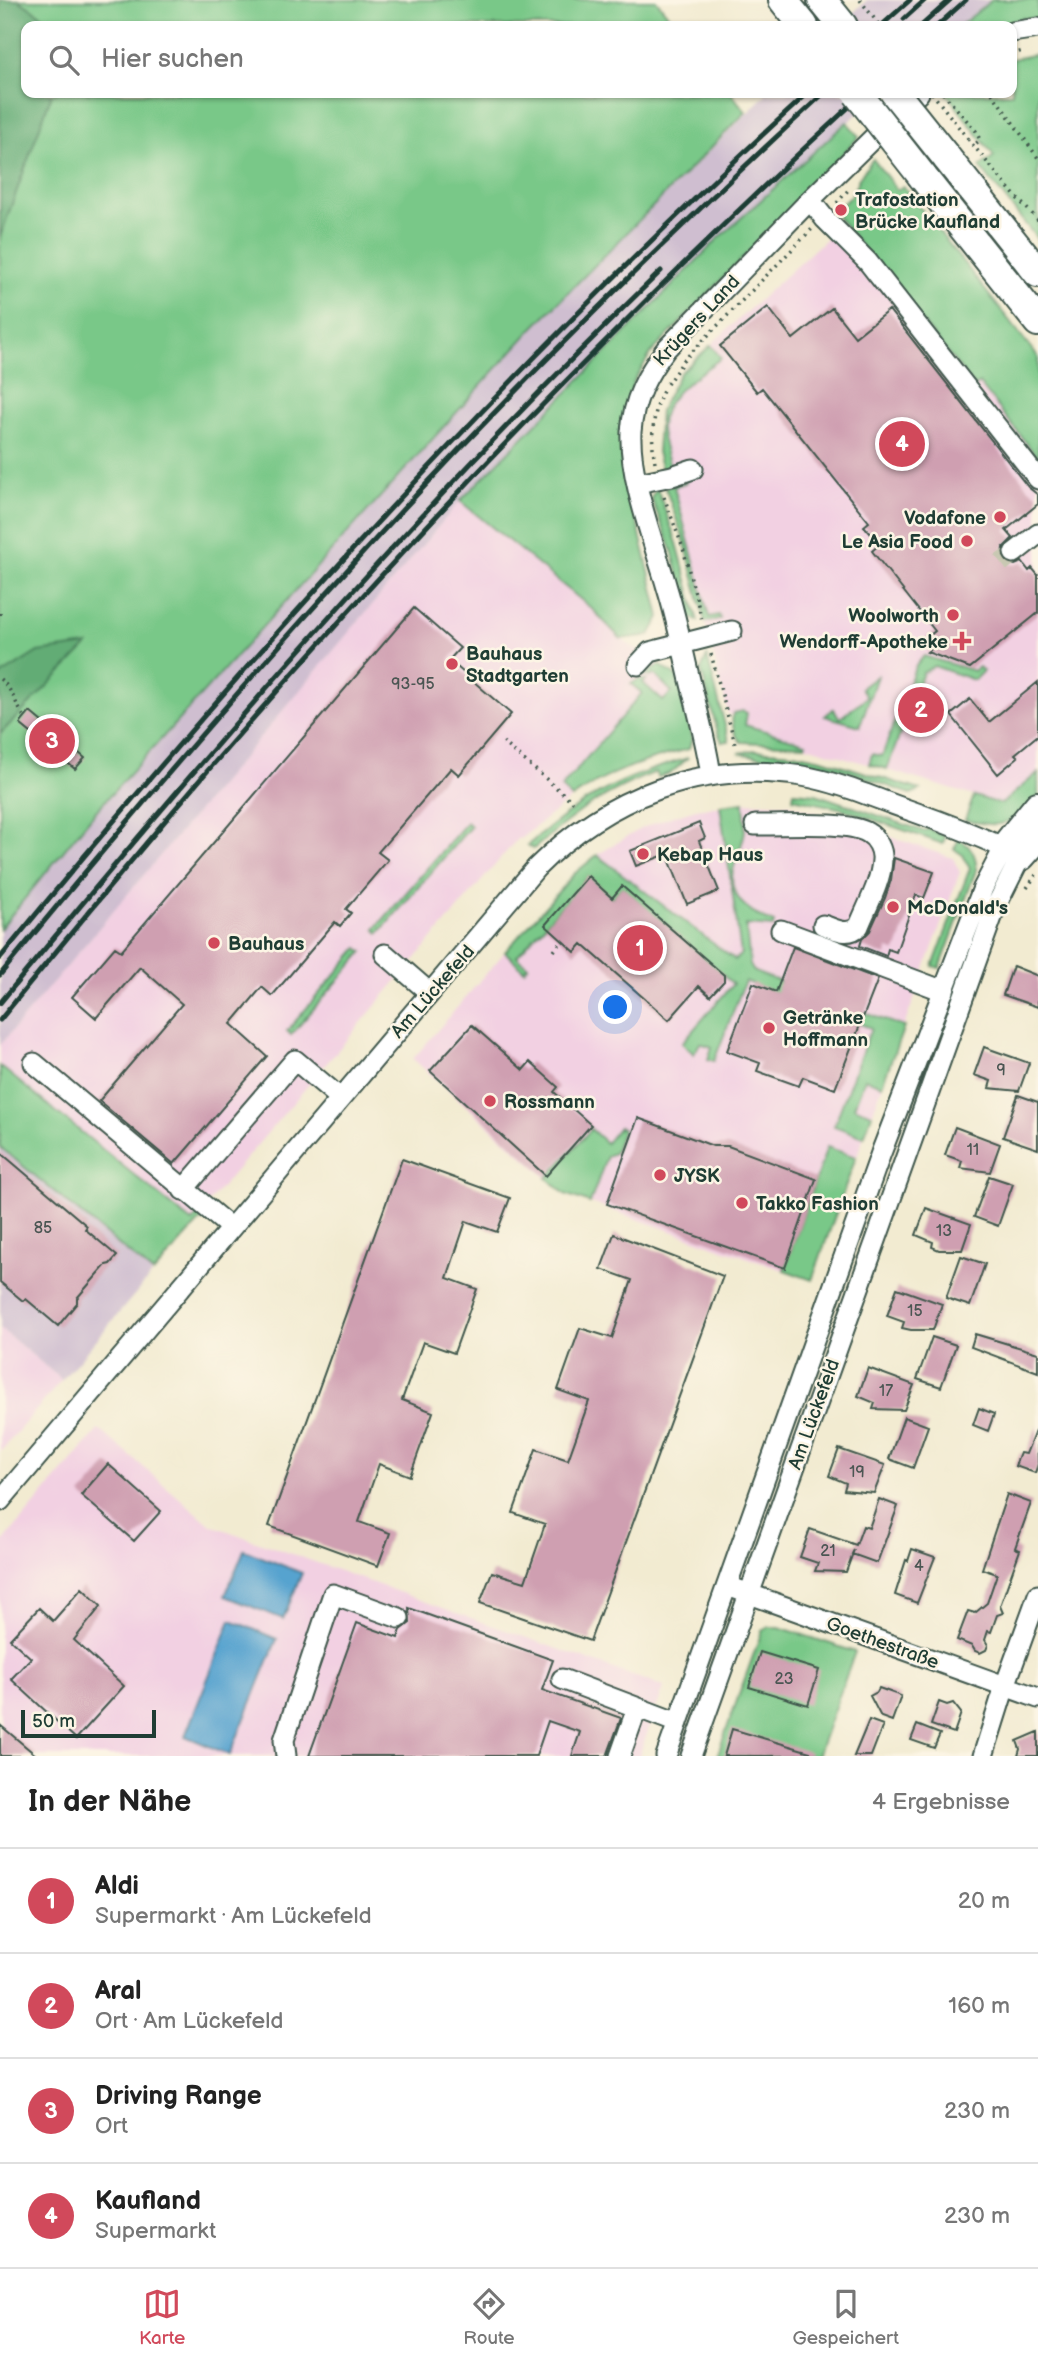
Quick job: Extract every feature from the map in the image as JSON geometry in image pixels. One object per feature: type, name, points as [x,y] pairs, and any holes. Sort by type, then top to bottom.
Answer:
[{"type":"highway","points":[[783,0],[800,21]]},
{"type":"highway","points":[[861,98],[1038,322]]},
{"type":"highway","points":[[899,98],[1038,273]]},
{"type":"highway","points":[[1021,847],[1038,806]]},
{"type":"street","points":[[1017,31],[1038,28]]},
{"type":"street","name":"Krügers Land","points":[[711,775],[682,644],[632,454],[631,432],[641,388],[666,349],[810,201],[924,98]]},
{"type":"street","points":[[810,201],[868,262],[1038,479]]},
{"type":"street","points":[[638,484],[693,469]]},
{"type":"street","points":[[1014,553],[1038,534]]},
{"type":"street","points":[[638,665],[650,652],[732,631]]},
{"type":"street","name":"Am Lückefeld","points":[[0,1502],[536,868],[579,829],[625,802],[662,787],[711,775],[775,773],[835,784],[1021,847]]},
{"type":"street","points":[[755,825],[849,826],[868,833],[879,845],[883,857],[880,871],[859,926],[853,932],[846,933],[823,925]]},
{"type":"street","name":"Am Lückefeld","points":[[666,1756],[881,1153],[983,888],[1021,847]]},
{"type":"street","name":"Am Lückefeld","points":[[691,1756],[996,906],[1021,847]]},
{"type":"street","points":[[781,930],[946,986]]},
{"type":"street","points":[[859,949],[946,986]]},
{"type":"street","points":[[385,954],[430,993]]},
{"type":"street","points":[[183,1190],[295,1060],[340,1098]]},
{"type":"street","points":[[34,1063],[230,1228]]},
{"type":"street","name":"Goethestraße","points":[[728,1586],[1038,1698]]},
{"type":"street","points":[[286,1756],[284,1741],[333,1594],[400,1618]]},
{"type":"street","points":[[983,1756],[1038,1595]]},
{"type":"street","points":[[562,1679],[677,1723]]},
{"type":"street","points":[[620,1756],[637,1708]]},
{"type":"path","points":[[860,0],[876,21]]},
{"type":"path","points":[[936,98],[1016,197],[1038,220]]},
{"type":"path","points":[[946,98],[976,131],[981,140],[974,145]]},
{"type":"path","points":[[996,98],[1038,158]]},
{"type":"path","points":[[736,747],[683,548],[659,479],[654,457],[653,430],[665,386],[684,360],[847,192],[853,181]]},
{"type":"path","points":[[0,679],[10,688],[24,716]]},
{"type":"path","points":[[503,742],[573,802]]},
{"type":"path","points":[[554,951],[562,941]]},
{"type":"shaded area","points":[[867,0],[991,0],[966,21],[844,21]]},
{"type":"shaded area","points":[[762,98],[875,98],[718,239],[460,501],[0,1045],[0,929],[96,811],[533,328]]},
{"type":"shaded area","points":[[843,223],[974,385],[979,382],[1038,458],[1038,773],[1001,804],[746,728],[728,713],[685,543],[665,487],[657,452],[660,410],[680,373]]},
{"type":"shaded area","points":[[460,501],[591,608],[621,639],[677,677],[692,738],[689,749],[639,762],[605,776],[518,838],[192,1222],[0,1066],[0,1045]]},
{"type":"shaded area","points":[[744,802],[789,804],[853,824],[953,858],[960,872],[812,1280],[565,1194],[413,1059],[533,919],[574,874],[597,855],[640,829],[670,817],[696,809]]},
{"type":"shaded area","points":[[0,1147],[153,1273],[62,1380],[0,1328]]},
{"type":"shaded area","points":[[0,1328],[62,1380],[0,1452]]},
{"type":"shaded area","points":[[99,1429],[211,1525],[664,1687],[639,1756],[37,1756],[0,1725],[0,1545]]},
{"type":"green space","points":[[0,0],[18,0],[50,21],[21,21],[21,98],[50,98],[0,237]]},
{"type":"green space","points":[[18,0],[656,0],[673,21],[50,21]]},
{"type":"green space","points":[[992,0],[1038,0],[1038,18],[966,21]]},
{"type":"green space","points":[[1038,54],[1038,240],[980,167],[994,156],[950,98],[1017,98],[1017,58]]},
{"type":"green space","points":[[50,98],[735,98],[746,112],[533,328],[96,811],[0,929],[0,734],[46,687],[38,652],[0,676],[0,237]]},
{"type":"green space","points":[[847,122],[859,137],[651,353],[633,383],[621,429],[622,460],[660,617],[650,635],[621,639],[591,608],[460,501],[718,239]]},
{"type":"green space","points":[[873,159],[897,190],[903,186],[1038,357],[1038,458],[979,383],[974,386],[836,215],[834,211],[852,195],[859,178]]},
{"type":"green space","points":[[711,345],[721,358],[674,395],[663,415],[661,432],[670,466],[681,464],[662,471],[657,452],[660,410],[680,373]]},
{"type":"green space","points":[[685,481],[686,483],[674,487],[709,617],[719,615],[720,619],[705,622],[685,543],[665,487]]},
{"type":"green space","points":[[657,488],[677,543],[698,621],[689,616],[672,550],[651,498]]},
{"type":"green space","points":[[88,645],[0,734],[0,676],[38,652]]},
{"type":"green space","points":[[707,656],[729,741],[722,742],[718,733],[701,670]]},
{"type":"green space","points":[[924,656],[974,671],[979,667],[983,671],[974,680],[934,666],[923,673],[887,769],[869,764],[872,754],[882,756],[915,667]]},
{"type":"green space","points":[[660,665],[677,677],[692,738],[689,749],[628,768],[599,781],[572,798],[561,788],[642,693],[631,684],[639,679],[646,680],[643,683],[663,701],[672,692],[654,674],[651,677],[644,675]]},
{"type":"green space","points":[[877,676],[860,726],[825,716],[833,709],[840,718],[867,697],[861,688]]},
{"type":"green space","points":[[733,713],[747,713],[745,725],[806,743],[805,745],[741,742],[735,732],[732,717]]},
{"type":"green space","points":[[755,750],[822,759],[920,790],[911,794],[828,766],[739,753]]},
{"type":"green space","points":[[688,758],[671,773],[658,777],[656,772],[606,795],[533,849],[528,845],[566,814],[602,791],[641,773]]},
{"type":"green space","points":[[1038,773],[1038,797],[1013,819],[999,824],[965,820],[974,796],[1001,804]]},
{"type":"green space","points":[[794,792],[816,794],[923,831],[929,829],[945,836],[943,844],[843,809],[793,798]]},
{"type":"green space","points":[[744,802],[745,830],[734,867],[733,887],[748,909],[774,923],[773,927],[746,925],[750,965],[754,972],[904,1027],[882,1085],[865,1079],[854,1107],[872,1114],[864,1137],[834,1126],[871,1028],[745,981],[714,1061],[708,1059],[712,1047],[700,1043],[694,1054],[682,1043],[733,984],[622,887],[612,898],[588,877],[517,956],[528,966],[524,970],[505,952],[574,874],[597,855],[735,960],[741,954],[720,805]]},
{"type":"green space","points":[[467,822],[471,826],[379,933],[375,929]]},
{"type":"green space","points":[[959,839],[972,852],[976,870],[940,968],[933,966],[970,868],[963,855],[954,849]]},
{"type":"green space","points":[[358,948],[363,952],[291,1035],[287,1031]]},
{"type":"green space","points":[[0,1066],[192,1222],[199,1214],[203,1218],[153,1273],[0,1147]]},
{"type":"green space","points":[[619,1127],[623,1129],[614,1153],[607,1156],[590,1203],[565,1194],[547,1178],[591,1129],[606,1143]]},
{"type":"green space","points":[[827,1147],[856,1157],[812,1280],[784,1270]]},
{"type":"green space","points":[[769,1627],[779,1627],[855,1652],[817,1756],[717,1756],[762,1631]]},
{"type":"water","points":[[244,1550],[302,1573],[283,1619],[225,1596]]},
{"type":"water","points":[[231,1620],[277,1639],[230,1755],[185,1736]]},
{"type":"building","points":[[768,307],[793,339],[832,308],[855,337],[889,310],[1028,487],[1038,495],[1038,504],[1006,530],[1013,538],[1003,548],[1002,554],[1009,564],[1022,562],[1029,571],[1032,568],[1038,575],[1038,613],[970,668],[927,652],[931,649],[924,640],[935,631],[872,551],[880,544],[864,526],[869,522],[762,388],[757,392],[720,346]]},
{"type":"building","name":"Bauhaus","points":[[414,608],[460,648],[449,660],[511,714],[459,775],[451,768],[378,852],[388,860],[346,909],[351,913],[340,926],[335,922],[272,996],[262,987],[231,1024],[267,1056],[174,1164],[99,1101],[182,1004],[140,967],[96,1018],[72,997],[115,947],[121,951]]},
{"type":"building","points":[[1038,682],[1038,735],[1015,754],[1018,757],[998,774],[951,715],[970,699],[989,722]]},
{"type":"building","points":[[922,697],[935,702],[924,733],[911,728],[914,719],[908,717],[914,701],[920,703]]},
{"type":"building","points":[[30,712],[85,758],[75,769],[20,724]]},
{"type":"building","points":[[699,823],[705,838],[699,841],[719,891],[687,904],[667,854],[636,866],[630,851]]},
{"type":"building","name":"McDonald's","points":[[894,858],[934,872],[924,898],[916,895],[896,952],[888,949],[886,956],[860,946],[885,898]]},
{"type":"building","points":[[588,876],[612,898],[622,886],[724,975],[724,981],[710,996],[699,986],[669,1020],[582,944],[575,952],[545,925]]},
{"type":"building","points":[[793,947],[878,979],[835,1089],[803,1077],[799,1086],[757,1071],[760,1063],[727,1051],[753,983],[776,992]]},
{"type":"building","points":[[1013,966],[1038,976],[1038,1007],[1003,995]]},
{"type":"building","points":[[472,1025],[523,1070],[530,1062],[558,1087],[554,1092],[591,1125],[546,1176],[430,1071]]},
{"type":"building","points":[[984,1047],[1029,1063],[1019,1091],[989,1088],[991,1081],[974,1075]]},
{"type":"building","points":[[1018,1095],[1038,1102],[1038,1149],[1003,1137]]},
{"type":"building","points":[[638,1118],[713,1146],[728,1146],[816,1179],[785,1268],[607,1204]]},
{"type":"building","points":[[955,1127],[1000,1144],[990,1172],[960,1168],[962,1161],[945,1155]]},
{"type":"building","points":[[0,1152],[87,1226],[85,1229],[117,1256],[77,1298],[77,1303],[58,1326],[26,1299],[23,1301],[0,1282]]},
{"type":"building","points":[[402,1159],[510,1198],[497,1232],[466,1221],[447,1278],[477,1289],[454,1353],[423,1342],[402,1400],[433,1412],[410,1476],[379,1464],[359,1522],[390,1533],[378,1566],[269,1526]]},
{"type":"building","points":[[989,1176],[1013,1184],[998,1226],[974,1217]]},
{"type":"building","points":[[926,1208],[971,1224],[962,1250],[939,1250],[932,1247],[933,1242],[916,1235]]},
{"type":"building","points":[[614,1234],[723,1276],[590,1641],[480,1603],[492,1572],[525,1582],[545,1524],[513,1513],[536,1449],[568,1460],[589,1401],[558,1390],[580,1328],[612,1338],[632,1280],[601,1269]]},
{"type":"building","points":[[961,1256],[985,1264],[970,1306],[946,1298]]},
{"type":"building","points":[[897,1288],[942,1304],[933,1330],[902,1328],[904,1322],[887,1316]]},
{"type":"building","points":[[975,1334],[1038,1353],[1038,1372],[971,1347]]},
{"type":"building","points":[[932,1337],[956,1345],[941,1387],[917,1379]]},
{"type":"building","points":[[868,1368],[914,1385],[904,1410],[873,1409],[875,1403],[858,1396]]},
{"type":"building","points":[[979,1408],[994,1414],[988,1431],[973,1425]]},
{"type":"building","points":[[904,1417],[928,1426],[913,1468],[889,1459]]},
{"type":"building","points":[[1037,1426],[1038,1464],[1035,1473],[1015,1466],[1020,1453],[1026,1454]]},
{"type":"building","points":[[839,1449],[885,1465],[874,1493],[844,1490],[846,1483],[829,1476]]},
{"type":"building","points":[[108,1464],[161,1511],[134,1541],[81,1495]]},
{"type":"building","points":[[1007,1494],[1031,1503],[1015,1548],[1020,1550],[1000,1606],[1003,1613],[997,1615],[985,1640],[988,1645],[986,1650],[980,1653],[972,1646],[957,1640],[968,1611],[975,1613],[987,1603],[997,1574],[982,1569]]},
{"type":"building","points":[[879,1499],[898,1506],[877,1563],[852,1554],[846,1572],[815,1571],[818,1563],[800,1557],[810,1529],[856,1545],[863,1526],[869,1528]]},
{"type":"building","points":[[912,1549],[935,1557],[917,1603],[895,1595]]},
{"type":"building","points":[[82,1588],[101,1606],[74,1640],[124,1686],[76,1739],[11,1679],[31,1658],[10,1639],[39,1608],[53,1621]]},
{"type":"building","points":[[409,1608],[553,1660],[542,1690],[621,1718],[607,1756],[572,1756],[580,1732],[548,1721],[536,1756],[309,1756],[357,1623],[398,1638],[401,1630],[410,1623]]},
{"type":"building","points":[[760,1652],[819,1670],[808,1705],[749,1687]]},
{"type":"building","points":[[879,1688],[901,1696],[892,1721],[881,1717],[870,1696]]},
{"type":"building","points":[[939,1702],[947,1705],[953,1703],[961,1713],[954,1733],[931,1725]]},
{"type":"building","points":[[869,1720],[883,1725],[871,1756],[854,1756]]},
{"type":"building","points":[[0,1725],[37,1756],[0,1756]]},
{"type":"building","points":[[917,1725],[940,1734],[934,1748],[911,1740]]},
{"type":"building","points":[[732,1729],[810,1752],[809,1756],[724,1756]]},
{"type":"building","points":[[1038,1732],[1038,1756],[1018,1756],[1020,1749],[1017,1741]]},
{"type":"tunnel","points":[[1001,563],[1014,553]]},
{"type":"tunnel","points":[[917,730],[928,699]]},
{"type":"railway","points":[[887,21],[910,0]]},
{"type":"railway","points":[[904,19],[925,0]]},
{"type":"railway","points":[[927,21],[950,0]]},
{"type":"railway","points":[[943,21],[966,0]]},
{"type":"railway","points":[[0,958],[191,731],[388,511],[594,297],[803,98]]},
{"type":"railway","points":[[0,975],[240,690],[443,466],[630,276],[819,98]]},
{"type":"railway","points":[[0,1020],[229,746],[458,493],[698,249],[859,98]]},
{"type":"railway","points":[[0,1003],[238,720],[403,536],[487,446],[661,271]]},
{"type":"place","name":"Trafostation Brücke Kaufland","points":[[841,210]]},
{"type":"place","name":"Kaufland","points":[[902,444]]},
{"type":"place","name":"Vodafone","points":[[1000,517]]},
{"type":"place","name":"Le Asia Food","points":[[967,541]]},
{"type":"place","name":"Woolworth","points":[[953,615]]},
{"type":"place","name":"Wendorff-Apotheke","points":[[962,641]]},
{"type":"place","name":"Bauhaus Stadtgarten","points":[[452,664]]},
{"type":"place","name":"Aral","points":[[921,710]]},
{"type":"place","name":"Driving Range","points":[[52,741]]},
{"type":"place","name":"Kebap Haus","points":[[643,854]]},
{"type":"place","name":"McDonald's","points":[[893,907]]},
{"type":"place","name":"Bauhaus","points":[[214,943]]},
{"type":"place","name":"Aldi","points":[[640,948]]},
{"type":"place","name":"Getränke Hoffmann","points":[[769,1028]]},
{"type":"place","name":"Rossmann","points":[[490,1101]]},
{"type":"place","name":"JYSK","points":[[660,1175]]},
{"type":"place","name":"Takko Fashion","points":[[742,1203]]}]
